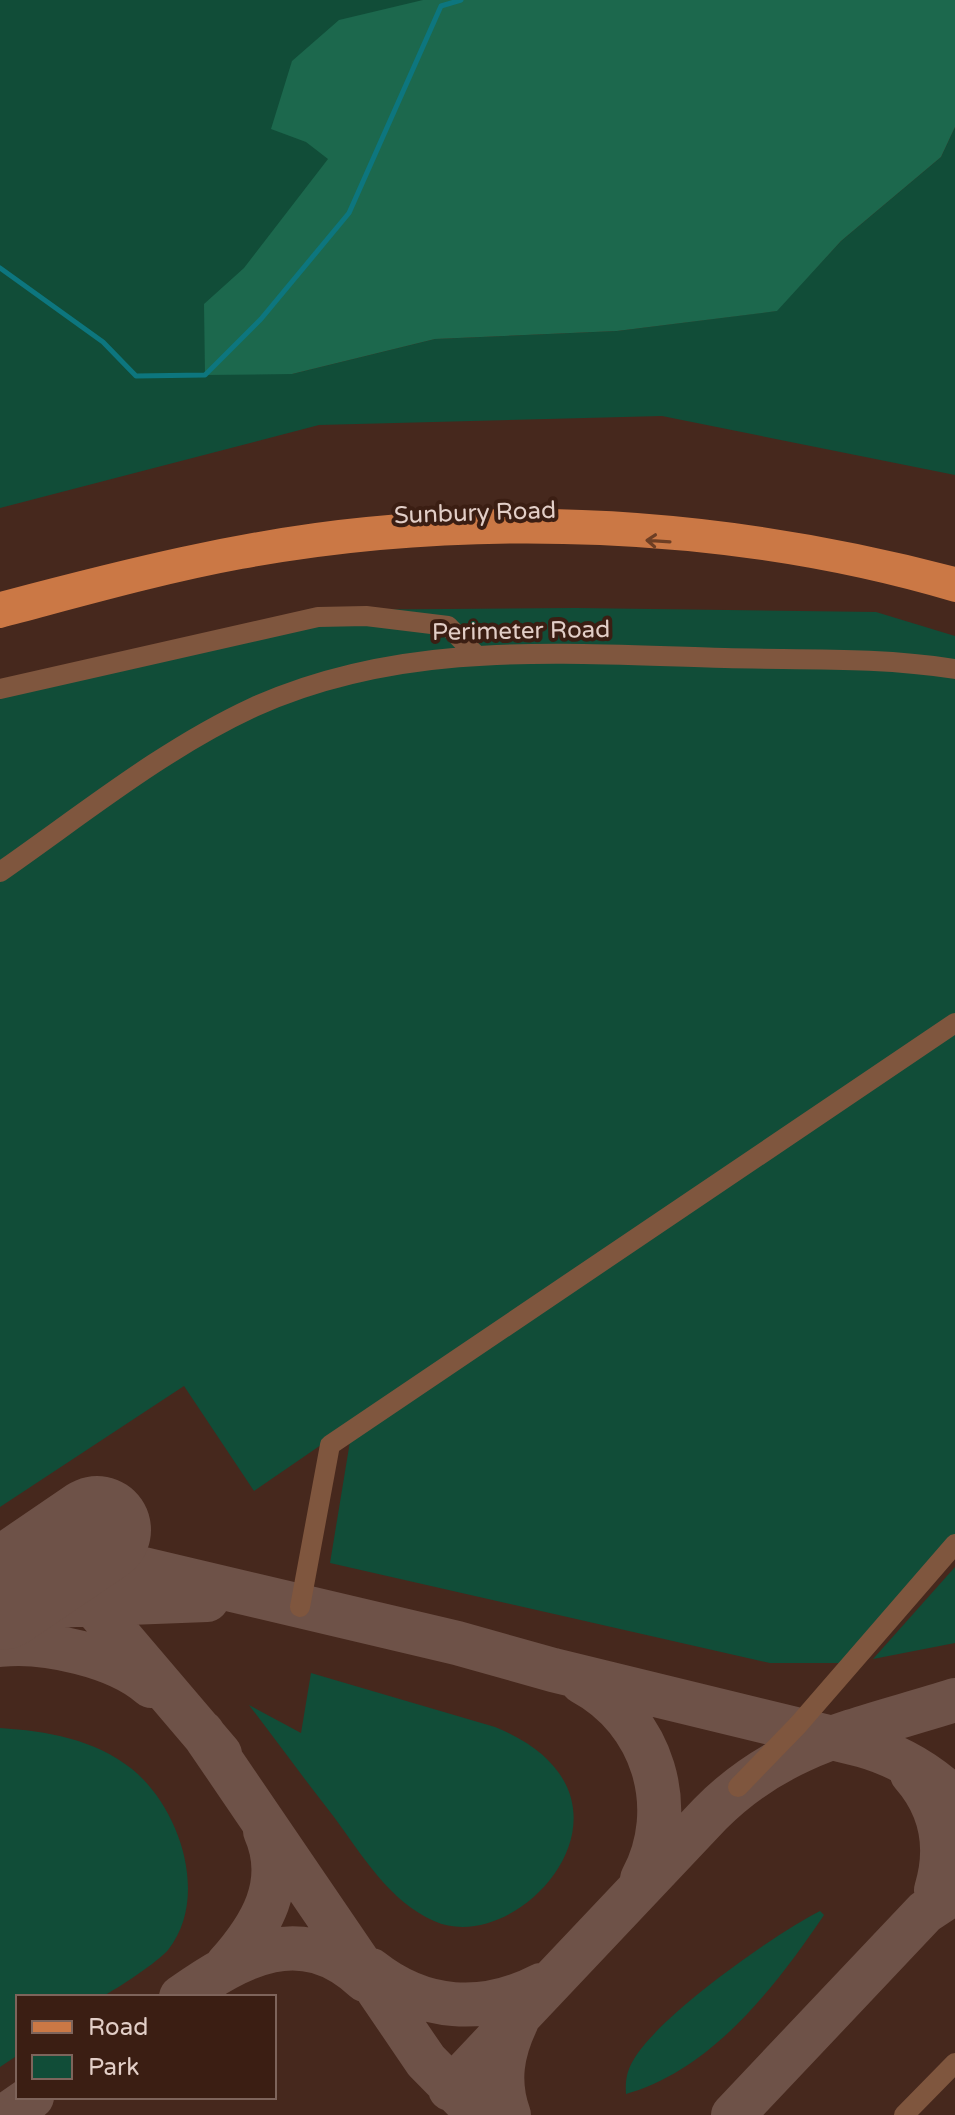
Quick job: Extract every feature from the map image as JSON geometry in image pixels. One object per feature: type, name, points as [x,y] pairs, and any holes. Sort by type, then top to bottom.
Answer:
[{"type":"main road","name":"Sunbury Road","points":[[0,602],[197,554],[289,537],[368,527],[479,520],[637,523],[745,534],[887,559],[955,577]]},
{"type":"main road","name":"Sunbury Road","points":[[0,618],[239,560],[299,550],[483,534],[567,535],[742,550],[857,567],[955,592]]},
{"type":"lane","points":[[0,689],[318,617],[366,616],[448,626],[475,654]]},
{"type":"lane","name":"Perimeter Road","points":[[0,872],[170,754],[254,707],[348,674],[410,660],[475,654],[859,661],[955,669]]},
{"type":"lane","points":[[300,1607],[330,1445],[955,1023]]},
{"type":"lane","points":[[738,1787],[798,1725],[955,1544]]},
{"type":"lane","points":[[904,2115],[955,2063]]},
{"type":"green space","points":[[0,0],[461,0],[292,374],[435,339],[617,331],[776,311],[841,241],[941,157],[955,127],[955,475],[662,416],[319,425],[0,508]]},
{"type":"green space","points":[[423,0],[955,0],[955,127],[941,157],[841,241],[777,311],[617,331],[435,339],[292,374],[205,375],[204,304],[244,268],[328,159],[306,142],[271,129],[292,61],[339,20]]},
{"type":"green space","points":[[576,608],[876,612],[955,636],[955,1534],[842,1663],[770,1663],[330,1563],[353,1423],[254,1491],[184,1386],[0,1507],[0,683],[321,610]]},
{"type":"green space","points":[[955,1567],[955,1643],[873,1659]]},
{"type":"green space","points":[[311,1673],[495,1727],[544,1757],[569,1792],[573,1829],[560,1864],[536,1895],[504,1917],[469,1927],[434,1921],[403,1902],[366,1861],[249,1705],[301,1733]]},
{"type":"green space","points":[[0,1728],[69,1738],[102,1750],[132,1769],[164,1806],[176,1829],[188,1880],[187,1905],[180,1929],[168,1950],[137,1974],[104,1995],[16,1995],[16,2056],[0,2067]]},
{"type":"green space","points":[[820,1911],[824,1915],[785,1970],[714,2046],[657,2082],[626,2094],[627,2076],[632,2063],[667,2021],[747,1957]]},
{"type":"waterway","points":[[0,268],[103,342],[136,376],[205,375],[261,319],[349,213],[441,6],[461,0]]},
{"type":"taxiway","points":[[220,1754],[54,1559],[84,1555],[457,1643],[553,1670],[861,1745],[911,1766],[955,1799]]},
{"type":"taxiway","points":[[0,1614],[24,1607],[207,1600]]},
{"type":"taxiway","points":[[0,1645],[37,1645],[79,1652],[119,1666],[151,1686]]},
{"type":"taxiway","points":[[582,1682],[607,1698],[627,1719],[642,1742],[653,1768],[659,1824],[653,1852],[642,1879]]},
{"type":"taxiway","points":[[450,2089],[737,1789],[765,1770],[824,1741],[955,1700]]},
{"type":"taxiway","points":[[202,1732],[426,2061],[479,2115]]},
{"type":"taxiway","points":[[912,1774],[930,1800],[940,1829],[942,1859],[936,1890]]},
{"type":"taxiway","points":[[227,1965],[260,1920],[272,1886],[274,1869],[265,1831]]},
{"type":"taxiway","points":[[733,2115],[925,1912],[955,1892]]},
{"type":"taxiway","points":[[184,1995],[226,1968],[249,1958],[294,1948],[318,1952],[341,1962],[365,1980]]},
{"type":"taxiway","points":[[371,1970],[411,1994],[454,2004],[497,2001],[541,1985]]},
{"type":"taxiway","points":[[509,2115],[503,2091],[503,2067],[517,2021]]},
{"type":"taxiway","points":[[6,2115],[29,2099]]},
{"type":"runway","points":[[0,1596],[97,1530]]}]
